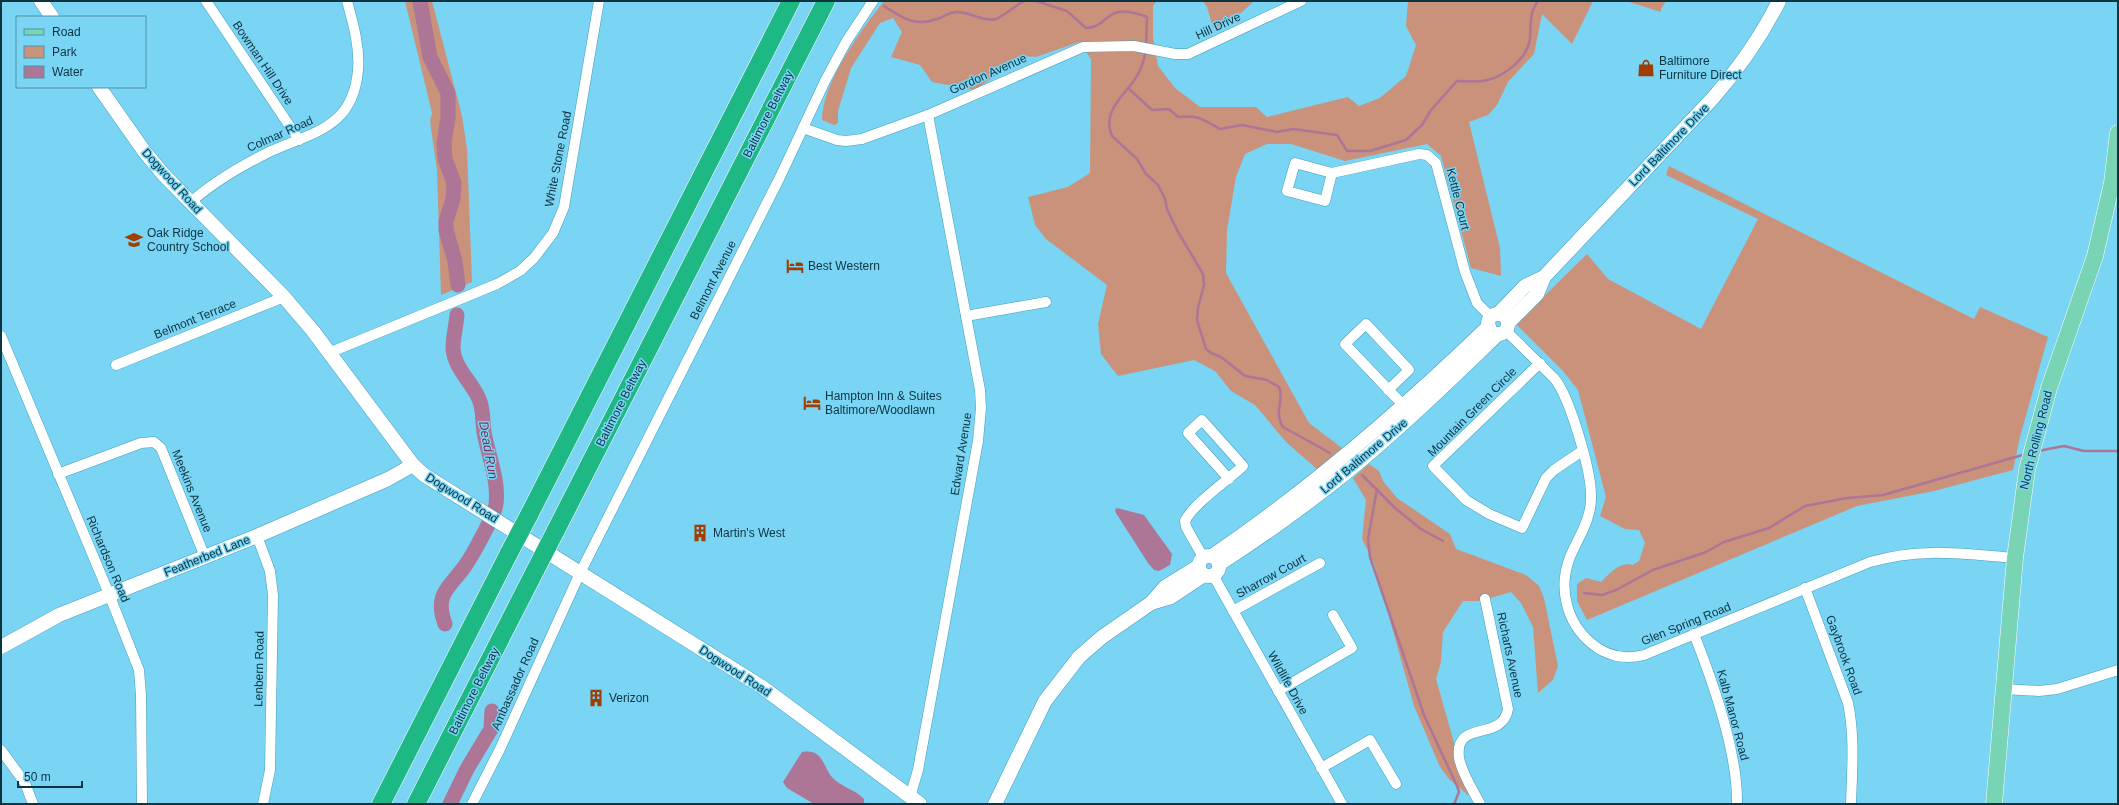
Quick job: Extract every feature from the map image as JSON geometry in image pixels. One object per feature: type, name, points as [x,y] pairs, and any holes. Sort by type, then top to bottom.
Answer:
[{"type":"highway","points":[[381,804],[791,1]]},
{"type":"highway","name":"Baltimore Beltway","points":[[416,804],[826,1]]},
{"type":"main road","points":[[41,1],[51,16]]},
{"type":"main road","name":"Lord Baltimore Drive","points":[[995,804],[1032,724],[1045,701],[1079,657],[1102,637],[1151,603],[1171,597],[1302,491],[1404,406],[1498,324],[1537,294],[1544,277],[1713,98],[1740,67],[1754,46],[1779,1]]},
{"type":"main road","name":"Dogwood Road","points":[[100,88],[144,151],[190,203],[284,297],[331,352],[413,465],[430,480],[492,517],[762,687],[915,800]]},
{"type":"main road","name":"North Rolling Road","points":[[1994,804],[2015,558],[2028,463],[2049,388],[2095,256],[2112,183],[2118,133]]},
{"type":"main road","name":"Lord Baltimore Drive","points":[[1208,566],[1271,530],[1348,471],[1428,402],[1498,324]]},
{"type":"main road","name":"Featherbed Lane","points":[[1,647],[53,618],[109,594],[257,536],[388,479],[413,465]]},
{"type":"street","name":"Bowman Hill Drive","points":[[206,1],[299,140]]},
{"type":"street","name":"Colmar Road","points":[[190,203],[207,189],[250,162],[316,134],[335,121],[350,98],[356,83],[358,54],[347,1]]},
{"type":"street","name":"White Stone Road","points":[[331,352],[497,284],[520,271],[545,245],[564,207],[599,1]]},
{"type":"street","name":"Belmont Avenue","points":[[580,573],[780,177],[846,42],[873,1]]},
{"type":"street","name":"Hill Drive","points":[[1188,54],[1301,1]]},
{"type":"street","name":"Gordon Avenue","points":[[803,128],[837,140],[853,141],[928,115],[1083,47],[1115,45],[1146,48],[1175,54],[1188,54]]},
{"type":"street","name":"Edward Avenue","points":[[915,800],[919,762],[981,424],[980,390],[928,115]]},
{"type":"street","name":"Kettle Court","points":[[1332,173],[1325,201],[1287,191],[1295,163],[1332,173],[1419,154],[1426,155],[1432,159],[1436,163],[1456,246],[1477,303],[1498,324]]},
{"type":"street","name":"Belmont Terrace","points":[[116,365],[284,297]]},
{"type":"street","points":[[966,316],[1046,302]]},
{"type":"street","points":[[1388,390],[1409,370],[1366,324],[1345,344],[1388,390],[1404,406]]},
{"type":"street","name":"Glen Spring Road","points":[[1498,324],[1540,363],[1554,378],[1565,394],[1591,487],[1591,508],[1570,558],[1564,584],[1569,612],[1584,637],[1595,647],[1621,657],[1632,658],[1644,655],[1870,562],[1905,554],[1939,552],[2015,558]]},
{"type":"street","name":"Richardson Road","points":[[1,336],[135,659],[141,681],[142,804]]},
{"type":"street","name":"Mountain Green Circle","points":[[1540,363],[1433,466],[1466,500],[1489,514],[1522,528],[1546,478],[1554,470],[1582,451]]},
{"type":"street","name":"Wildlife Drive","points":[[1229,479],[1188,433],[1202,420],[1243,466],[1229,479],[1190,512],[1185,521],[1186,527],[1342,804]]},
{"type":"street","name":"Meekins Avenue","points":[[58,474],[142,444],[154,442],[159,445],[205,556]]},
{"type":"street","name":"Lenbern Road","points":[[257,536],[270,571],[273,595],[270,770],[263,804]]},
{"type":"street","name":"Sharrow Court","points":[[1233,611],[1320,563]]},
{"type":"street","name":"Ambassador Road","points":[[472,804],[500,749],[580,573]]},
{"type":"street","name":"Gaybrook Road","points":[[1805,588],[1848,703],[1854,752],[1850,804]]},
{"type":"street","name":"Richarts Avenue","points":[[1480,804],[1460,759],[1461,744],[1464,738],[1471,733],[1495,728],[1502,724],[1508,709],[1485,599]]},
{"type":"street","points":[[1278,691],[1352,648],[1332,616]]},
{"type":"street","name":"Kalb Manor Road","points":[[1694,634],[1714,687],[1729,747],[1735,778],[1737,804]]},
{"type":"street","points":[[2003,688],[2039,691],[2057,689],[2118,670]]},
{"type":"street","points":[[1321,768],[1370,740],[1396,784]]},
{"type":"street","points":[[3,757],[25,783],[33,804]]},
{"type":"green space","points":[[405,1],[432,1],[462,116],[467,149],[472,282],[441,295],[437,170],[430,121],[432,113]]},
{"type":"green space","points":[[884,1],[1157,1],[1153,6],[1153,37],[1158,66],[1175,88],[1200,107],[1256,107],[1267,117],[1348,97],[1359,106],[1380,98],[1406,76],[1416,45],[1406,26],[1408,1],[1593,1],[1572,44],[1542,14],[1534,54],[1508,82],[1497,105],[1488,115],[1469,122],[1500,248],[1501,276],[1471,268],[1441,156],[1427,144],[1345,161],[1291,144],[1267,144],[1245,154],[1236,177],[1227,230],[1226,273],[1309,423],[1342,448],[1317,469],[1286,442],[1255,405],[1231,391],[1215,371],[1194,360],[1118,376],[1101,354],[1098,324],[1107,285],[1046,239],[1035,225],[1028,197],[1068,187],[1090,173],[1091,59],[1079,42],[1036,57],[1023,56],[975,90],[932,82],[920,65],[891,57],[902,32],[893,18],[880,23],[851,68],[838,111],[838,123],[834,125],[822,120],[828,90],[844,58]]},
{"type":"green space","points":[[1203,1],[1254,1],[1229,24],[1213,28],[1207,7]]},
{"type":"green space","points":[[1626,1],[1666,1],[1661,9],[1661,12]]},
{"type":"green space","points":[[1669,166],[1974,319],[1980,307],[2048,337],[2020,437],[2013,470],[1934,491],[1857,506],[1587,620],[1577,601],[1577,584],[1586,578],[1601,582],[1620,566],[1628,564],[1633,565],[1639,561],[1645,543],[1639,530],[1625,529],[1600,516],[1606,497],[1578,390],[1562,370],[1516,324],[1587,254],[1608,279],[1701,329],[1758,219],[1666,175]]},
{"type":"green space","points":[[1369,464],[1379,471],[1383,481],[1397,498],[1450,534],[1456,549],[1526,575],[1539,586],[1544,598],[1558,666],[1553,680],[1538,693],[1533,627],[1521,603],[1511,592],[1480,601],[1463,601],[1443,632],[1441,662],[1436,679],[1469,796],[1449,779],[1440,767],[1414,706],[1374,563],[1362,539],[1366,500],[1353,478]]},
{"type":"water","points":[[1117,508],[1144,515],[1172,554],[1170,565],[1159,571],[1154,570],[1116,513],[1115,510]]},
{"type":"water","points":[[802,752],[815,753],[819,756],[835,780],[861,796],[864,799],[864,804],[814,804],[787,788],[783,782]]},
{"type":"waterway","name":"Dead Run","points":[[420,1],[430,57],[448,93],[448,118],[444,143],[445,159],[454,183],[453,199],[446,221],[446,230],[455,261],[458,285]]},
{"type":"waterway","points":[[884,6],[915,22],[937,19],[954,12],[962,12],[991,20],[1002,16],[1024,1]]},
{"type":"waterway","points":[[1036,1],[1067,11],[1086,28],[1094,27],[1115,13],[1133,13],[1147,17],[1146,45]]},
{"type":"waterway","points":[[1128,88],[1152,110],[1169,109],[1178,117],[1200,118],[1220,129],[1242,125],[1277,132],[1293,129],[1337,135],[1347,151],[1370,151],[1406,140],[1422,125],[1431,110],[1457,81],[1479,81],[1497,77],[1519,61],[1528,47],[1533,10],[1538,1]]},
{"type":"waterway","points":[[1146,50],[1138,75],[1114,106],[1109,120],[1110,128],[1112,136],[1137,159],[1146,174],[1158,185],[1177,230],[1203,274],[1204,285],[1198,308],[1197,320],[1206,349],[1221,357],[1245,376],[1267,380],[1279,387],[1281,396],[1279,416],[1283,427],[1330,453]]},
{"type":"waterway","name":"Dead Run","points":[[445,624],[442,614],[442,598],[449,586],[465,566],[483,535],[495,509],[497,495],[495,477],[484,432],[481,403],[456,362],[454,355],[453,344],[457,315]]},
{"type":"waterway","points":[[2038,451],[2064,446],[2084,451],[2118,451]]},
{"type":"waterway","points":[[1584,593],[1602,595],[1616,590],[1653,570],[1706,552],[1724,542],[1769,528],[1805,506],[1847,498],[1883,495],[2026,454]]},
{"type":"waterway","points":[[1362,475],[1395,508],[1421,529],[1443,541]]},
{"type":"waterway","points":[[1377,489],[1368,539],[1370,557],[1424,715],[1457,786],[1459,792],[1454,804]]},
{"type":"waterway","name":"Dead Run","points":[[450,804],[467,769],[491,729],[492,711]]},
{"type":"place","name":"Baltimore Furniture Direct","points":[[1646,68]]},
{"type":"place","name":"Oak Ridge Country School","points":[[134,240]]},
{"type":"place","name":"Best Western","points":[[795,266]]},
{"type":"place","name":"Hampton Inn & Suites Baltimore/Woodlawn","points":[[812,403]]},
{"type":"place","name":"Martin's West","points":[[700,533]]},
{"type":"place","name":"Verizon","points":[[596,698]]}]
